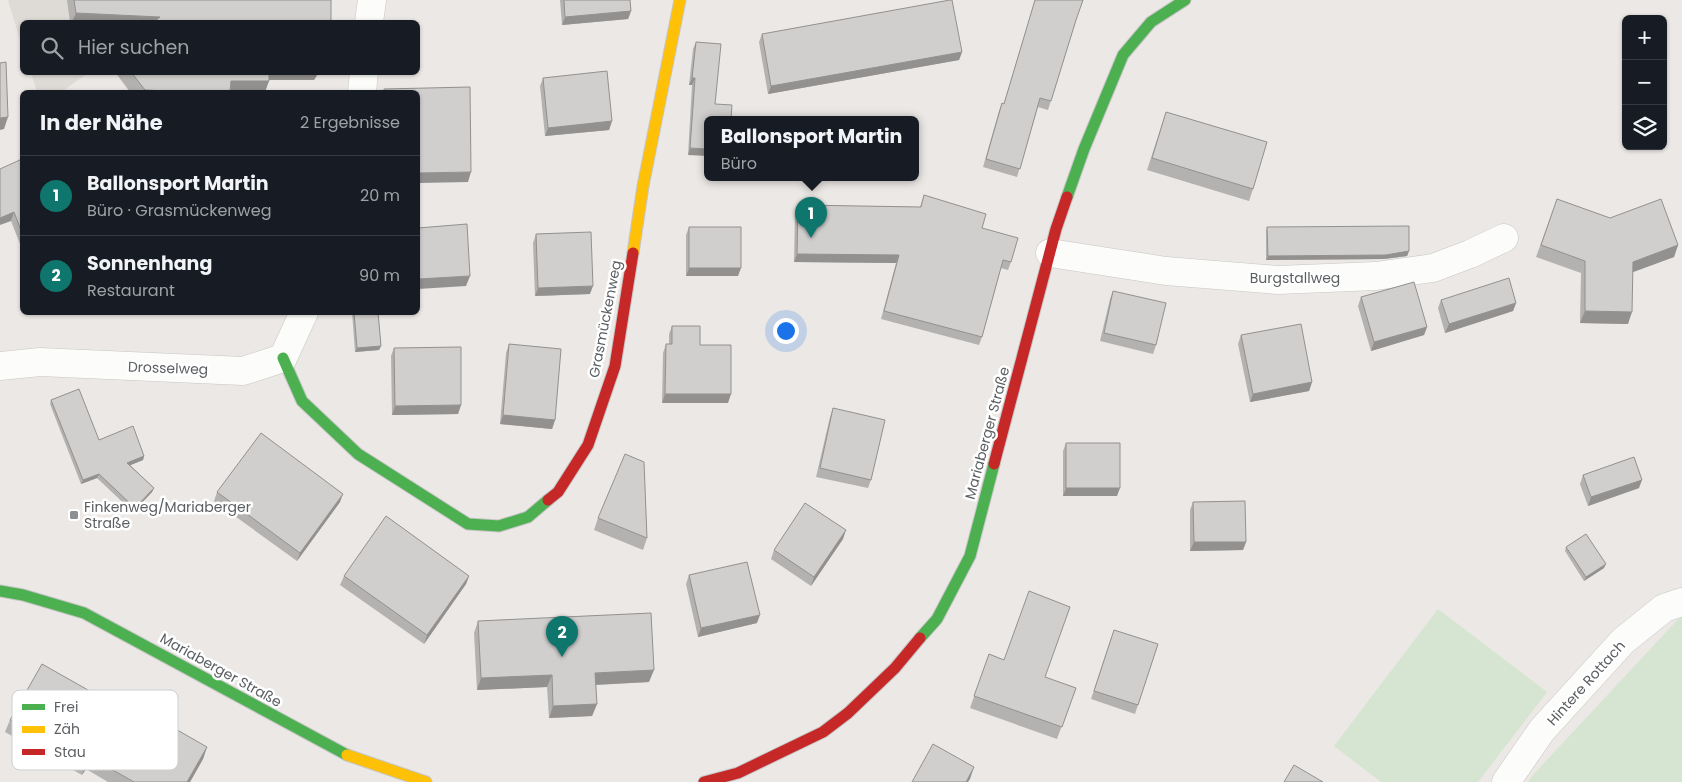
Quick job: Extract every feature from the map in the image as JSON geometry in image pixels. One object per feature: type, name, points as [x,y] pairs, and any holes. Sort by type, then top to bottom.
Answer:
[{"type":"street","points":[[369,20],[372,0]]},
{"type":"street","name":"Grasmückenweg","points":[[284,358],[302,401],[358,454],[468,524],[499,526],[528,517],[558,492],[588,445],[615,366],[643,186],[680,0]]},
{"type":"street","name":"Mariaberger Straße","points":[[704,782],[738,777],[823,732],[848,713],[895,668],[937,619],[970,556],[1056,229],[1084,149],[1123,55],[1151,22],[1184,0]]},
{"type":"street","points":[[362,90],[364,75]]},
{"type":"street","name":"Burgstallweg","points":[[1050,253],[1166,271],[1278,280],[1376,276],[1433,268],[1470,254],[1504,238]]},
{"type":"street","points":[[284,358],[303,315]]},
{"type":"street","name":"Drosselweg","points":[[0,366],[40,362],[243,371],[284,358]]},
{"type":"street","name":"Mariaberger Straße","points":[[0,591],[23,595],[84,613],[340,752],[426,782]]},
{"type":"street","name":"Hintere Rottach","points":[[1506,782],[1542,730],[1623,641],[1664,608],[1682,602]]},
{"type":"shaded area","points":[[8,0],[167,0],[166,20],[20,20],[20,39]]},
{"type":"shaded area","points":[[32,75],[85,75],[64,90],[36,90]]},
{"type":"green space","points":[[1438,609],[1547,692],[1478,782],[1381,782],[1334,746]]},
{"type":"green space","points":[[1682,615],[1682,782],[1528,782],[1531,777]]},
{"type":"building","points":[[74,0],[331,0],[331,20],[156,20],[160,17],[76,13]]},
{"type":"building","points":[[564,0],[630,0],[631,11],[565,17]]},
{"type":"building","points":[[952,0],[962,52],[771,86],[762,34]]},
{"type":"building","points":[[1035,0],[1083,0],[1051,101],[1040,98],[1020,169],[986,159]]},
{"type":"building","points":[[696,42],[721,44],[715,104],[732,105],[731,116],[704,116],[704,149],[690,148],[695,78],[692,78]]},
{"type":"building","points":[[6,62],[8,117],[0,118],[0,63]]},
{"type":"building","points":[[607,71],[612,121],[548,128],[543,78]]},
{"type":"building","points":[[133,75],[269,75],[269,81],[231,81],[230,90],[145,90]]},
{"type":"building","points":[[470,87],[471,172],[420,173],[420,90],[384,89]]},
{"type":"building","points":[[1166,112],[1267,142],[1253,189],[1152,158]]},
{"type":"building","points":[[20,160],[20,228],[14,212],[0,218],[0,169]]},
{"type":"building","points":[[924,195],[986,214],[982,228],[1018,238],[1011,262],[1003,260],[982,337],[884,311],[899,255],[797,254],[798,205],[921,207]]},
{"type":"building","points":[[1557,199],[1610,218],[1661,199],[1678,245],[1633,262],[1632,312],[1585,311],[1585,261],[1541,245]]},
{"type":"building","points":[[467,224],[470,276],[420,279],[420,228]]},
{"type":"building","points":[[1409,226],[1409,251],[1386,255],[1268,256],[1267,227]]},
{"type":"building","points":[[689,227],[741,227],[741,268],[689,268]]},
{"type":"building","points":[[591,232],[593,286],[538,288],[536,234]]},
{"type":"building","points":[[1509,278],[1516,303],[1449,324],[1441,300]]},
{"type":"building","points":[[1414,282],[1427,327],[1374,342],[1361,297]]},
{"type":"building","points":[[1113,291],[1166,303],[1156,345],[1104,333]]},
{"type":"building","points":[[354,315],[378,315],[381,346],[357,348]]},
{"type":"building","points":[[1301,324],[1312,382],[1253,394],[1241,335]]},
{"type":"building","points":[[672,326],[700,326],[700,345],[731,345],[731,394],[665,394],[666,344],[672,344]]},
{"type":"building","points":[[509,344],[561,349],[555,420],[503,415]]},
{"type":"building","points":[[461,347],[461,405],[395,406],[394,348]]},
{"type":"building","points":[[79,389],[99,440],[133,426],[144,456],[127,463],[154,488],[135,508],[99,474],[83,480],[51,400]]},
{"type":"building","points":[[833,408],[885,420],[871,480],[820,468]]},
{"type":"building","points":[[261,433],[343,494],[300,553],[217,492]]},
{"type":"building","points":[[1066,443],[1120,443],[1120,488],[1066,488]]},
{"type":"building","points":[[625,454],[644,462],[647,538],[598,518]]},
{"type":"building","points":[[1634,457],[1642,480],[1591,497],[1583,475]]},
{"type":"building","points":[[1245,501],[1246,542],[1194,542],[1193,502]]},
{"type":"building","points":[[805,503],[846,530],[814,577],[774,550]]},
{"type":"building","points":[[386,516],[469,576],[427,635],[344,576]]},
{"type":"building","points":[[1586,534],[1606,564],[1586,577],[1566,547]]},
{"type":"building","points":[[747,562],[760,615],[701,628],[689,575]]},
{"type":"building","points":[[1029,591],[1070,607],[1045,677],[1076,688],[1062,727],[974,696],[989,654],[1004,660]]},
{"type":"building","points":[[651,613],[654,670],[595,673],[597,704],[553,706],[552,675],[481,678],[478,621]]},
{"type":"building","points":[[1114,630],[1158,644],[1138,705],[1094,691]]},
{"type":"building","points":[[42,664],[88,690],[27,690]]},
{"type":"building","points":[[178,730],[207,747],[187,782],[134,782],[113,770],[178,770]]},
{"type":"building","points":[[933,744],[974,767],[966,782],[912,782]]},
{"type":"building","points":[[1294,765],[1323,782],[1284,782]]},
{"type":"traffic: fast","points":[[1067,197],[1084,149],[1123,55],[1151,22],[1185,0]]},
{"type":"traffic: fast","points":[[283,358],[302,401],[358,454],[468,524],[499,526],[528,517],[548,500]]},
{"type":"traffic: fast","points":[[920,638],[937,619],[970,556],[994,464]]},
{"type":"traffic: fast","points":[[0,591],[23,595],[84,613],[347,755]]},
{"type":"traffic: slow","points":[[633,253],[643,186],[680,0]]},
{"type":"traffic: slow","points":[[347,755],[426,782]]},
{"type":"traffic: jam","points":[[994,464],[1056,229],[1067,197]]},
{"type":"traffic: jam","points":[[548,500],[558,492],[588,445],[615,366],[633,253]]},
{"type":"traffic: jam","points":[[704,782],[738,773],[823,732],[848,713],[895,668],[920,638]]},
{"type":"place","name":"Ballonsport Martin","points":[[811,238]]},
{"type":"place","name":"Finkenweg/Mariaberger Straße","points":[[74,515]]},
{"type":"place","name":"Sonnenhang","points":[[562,657]]}]
